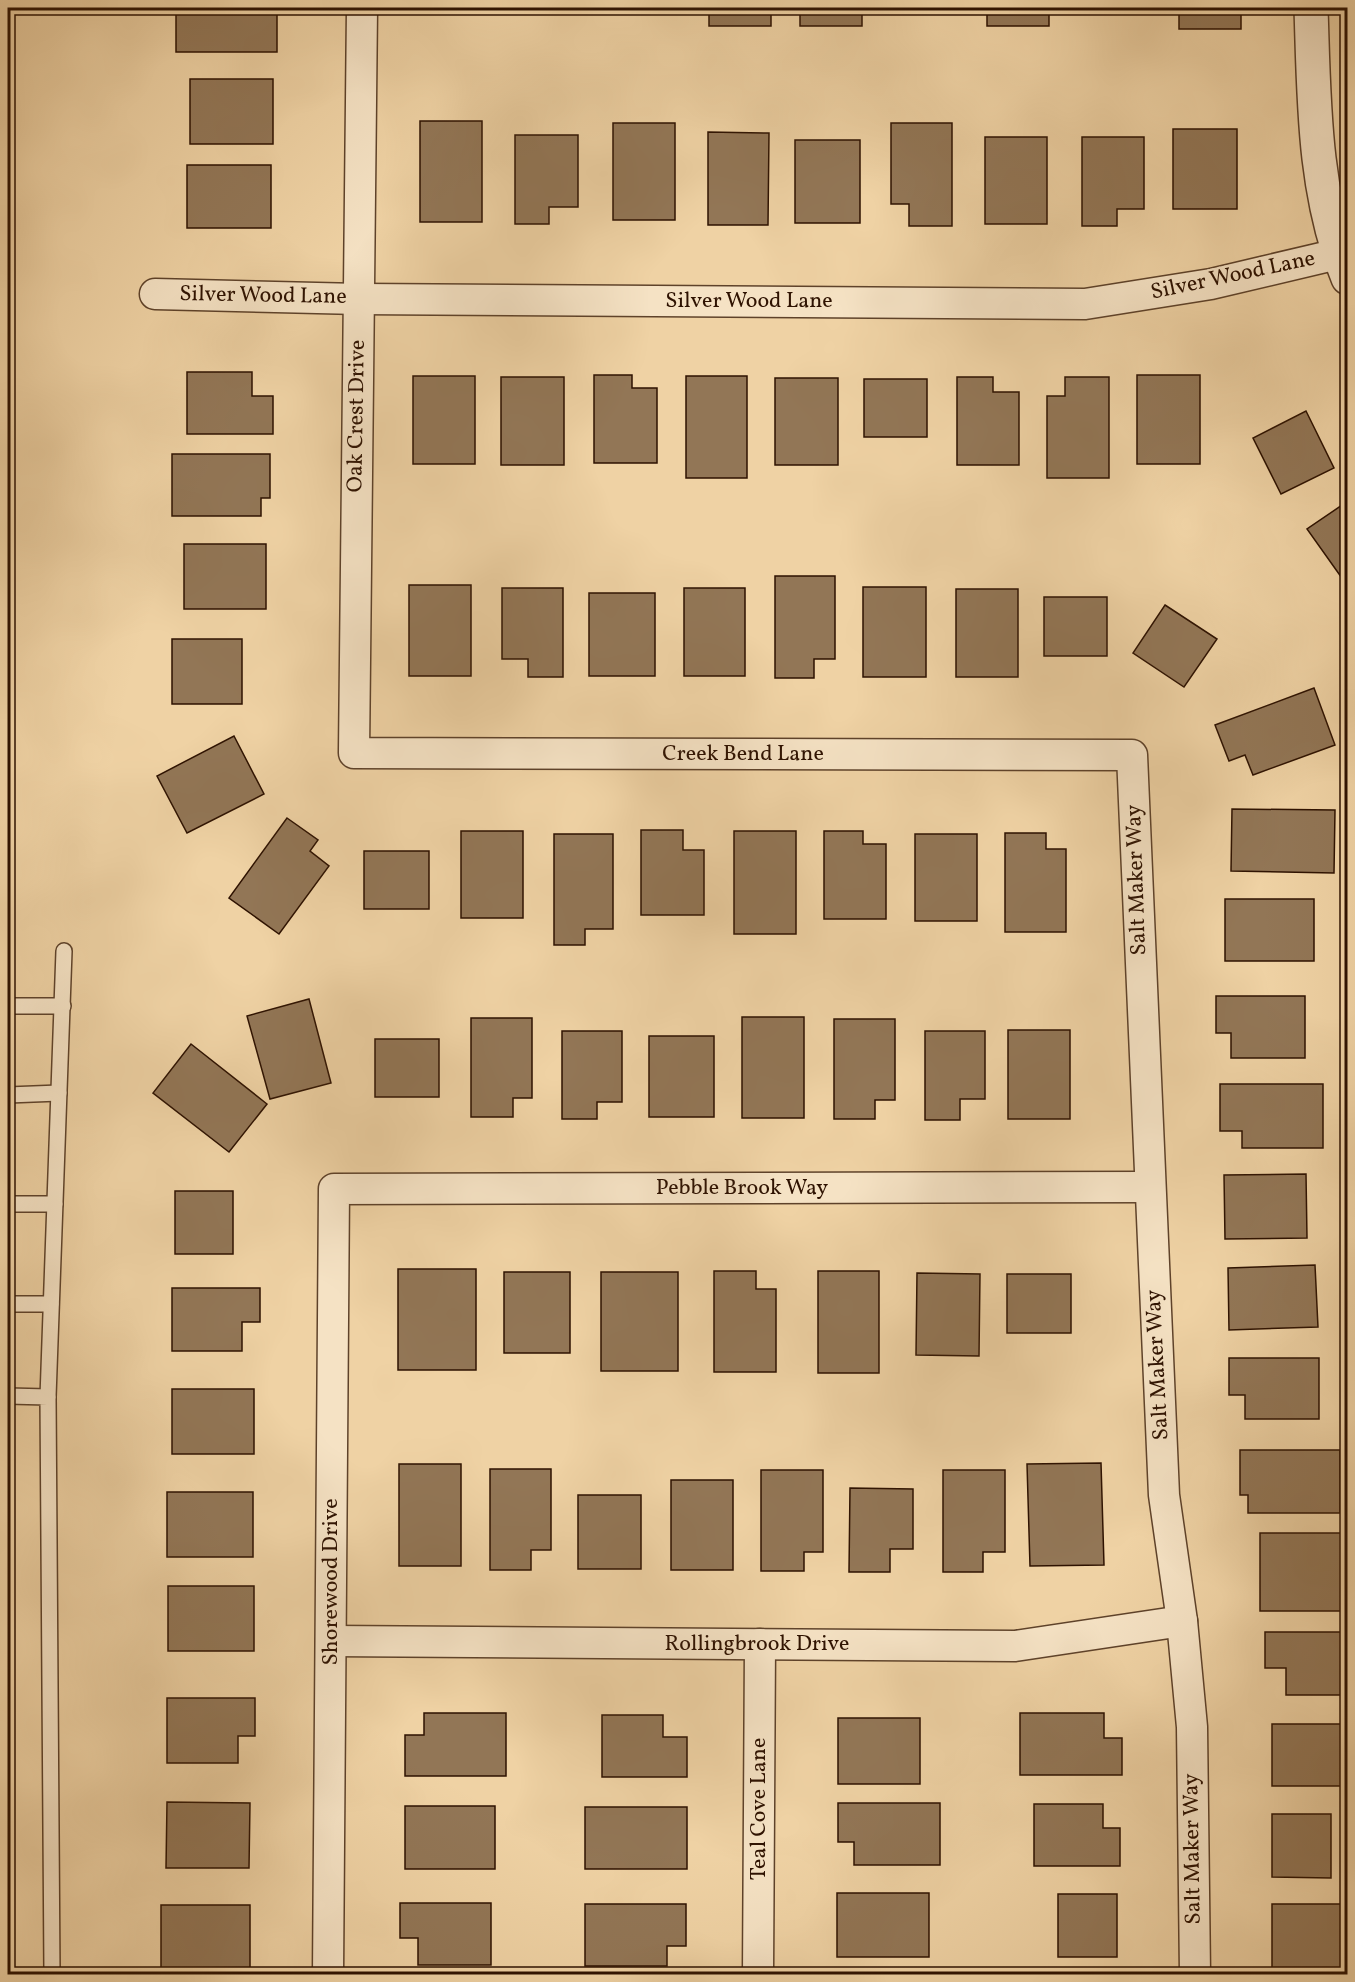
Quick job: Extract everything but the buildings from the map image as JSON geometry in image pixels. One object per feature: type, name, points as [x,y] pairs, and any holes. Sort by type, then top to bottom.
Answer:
[{"type":"street","name":"Oak Crest Drive","points":[[354,753],[362,8]]},
{"type":"street","points":[[1311,8],[1315,143],[1343,266]]},
{"type":"street","name":"Silver Wood Lane","points":[[155,294],[359,299],[1085,304],[1343,266]]},
{"type":"street","name":"Creek Bend Lane","points":[[354,753],[1132,755]]},
{"type":"street","name":"Salt Maker Way","points":[[1132,755],[1164,1495],[1182,1621],[1192,1727],[1195,1974]]},
{"type":"street","name":"Pebble Brook Way","points":[[334,1190],[1150,1187]]},
{"type":"street","name":"Shorewood Drive","points":[[328,1974],[334,1190]]},
{"type":"street","name":"Rollingbrook Drive","points":[[331,1641],[1016,1646],[1182,1621]]},
{"type":"street","name":"Teal Cove Lane","points":[[758,1974],[760,1644]]},
{"type":"lane","points":[[52,1974],[48,1397],[64,951]]},
{"type":"lane","points":[[8,1006],[63,1006]]},
{"type":"lane","points":[[8,1095],[59,1093]]},
{"type":"lane","points":[[8,1204],[55,1204]]},
{"type":"lane","points":[[8,1304],[51,1304]]},
{"type":"lane","points":[[8,1396],[48,1397]]}]
